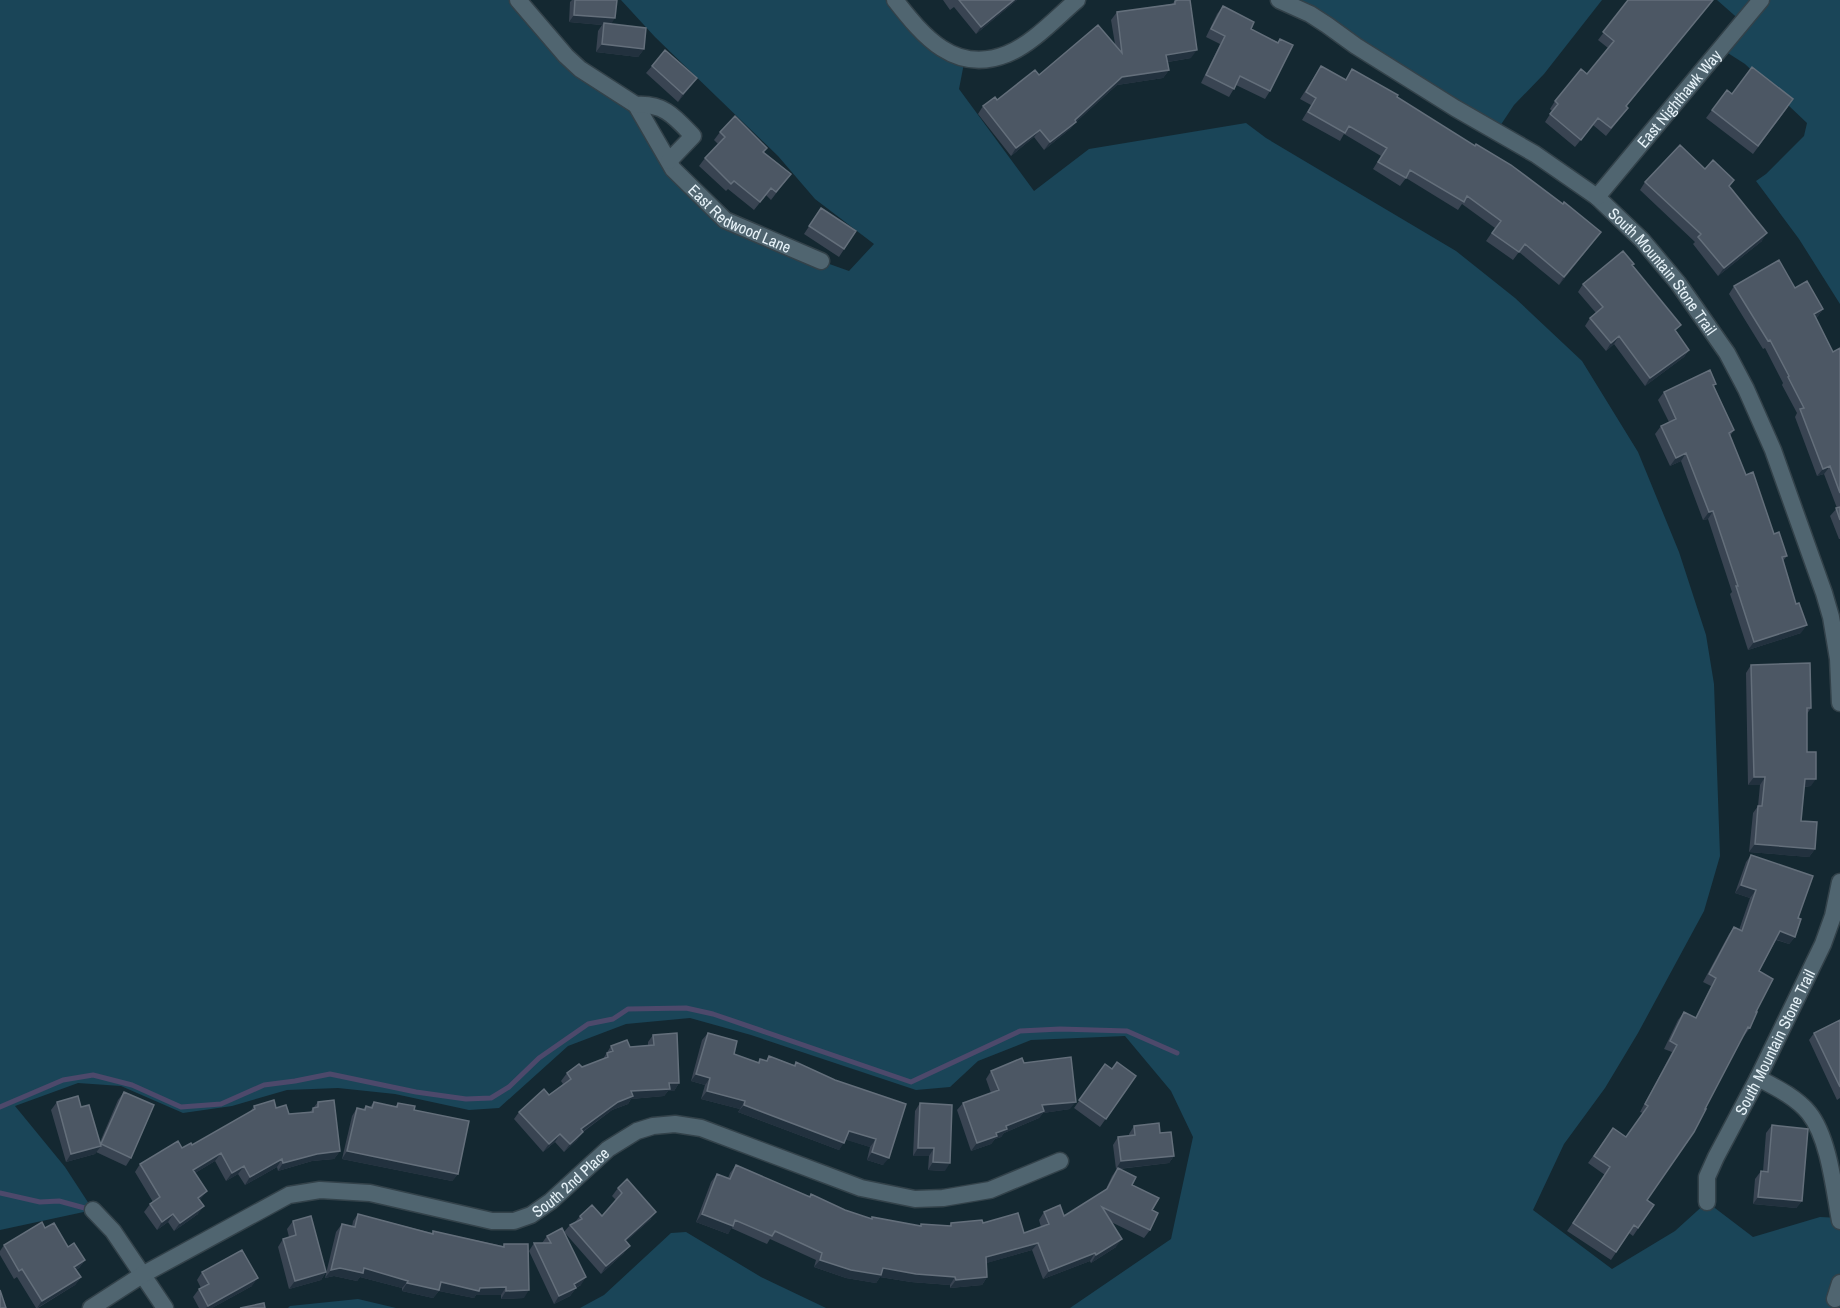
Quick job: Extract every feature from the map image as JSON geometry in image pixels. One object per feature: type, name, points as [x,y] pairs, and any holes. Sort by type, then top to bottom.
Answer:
[{"type":"street","name":"East Redwood Lane","points":[[518,0],[573,63],[636,105],[673,169],[725,219],[821,261]]},
{"type":"street","points":[[895,0],[918,30],[941,50],[965,58],[986,59],[1008,54],[1028,41],[1077,0]]},
{"type":"street","name":"South Mountain Stone Trail","points":[[1279,0],[1310,14],[1356,46],[1455,108],[1535,154],[1597,197],[1642,240],[1678,283],[1727,353],[1773,450],[1831,617],[1838,659],[1840,703]]},
{"type":"street","name":"East Nighthawk Way","points":[[1597,197],[1761,0]]},
{"type":"street","name":"East Redwood Lane","points":[[636,105],[650,104],[672,114],[693,136],[669,161]]},
{"type":"street","name":"South Mountain Stone Trail","points":[[1707,1202],[1707,1177],[1823,944],[1833,916],[1840,882]]},
{"type":"street","points":[[1758,1078],[1794,1100],[1808,1112],[1818,1128],[1828,1160],[1840,1221]]},
{"type":"street","name":"South 2nd Place","points":[[91,1308],[142,1275],[289,1195],[320,1190],[370,1193],[492,1221],[514,1221],[531,1215],[551,1201],[608,1149],[637,1131],[653,1126],[675,1124],[701,1128],[861,1188],[915,1198],[943,1198],[990,1190],[1060,1161]]},
{"type":"street","points":[[93,1210],[113,1231],[165,1308]]},
{"type":"shaded area","points":[[0,0],[518,0],[566,56],[636,105],[710,207],[821,261],[849,271],[874,244],[815,199],[778,156],[655,37],[621,0],[895,0],[965,58],[959,89],[1034,191],[1089,149],[1246,123],[1266,138],[1456,251],[1515,298],[1582,361],[1638,452],[1679,552],[1706,635],[1714,684],[1720,856],[1704,911],[1638,1033],[1605,1088],[1564,1144],[1533,1210],[1612,1269],[1675,1231],[1707,1202],[1753,1237],[1820,1217],[1840,1218],[1840,1283],[1835,1299],[1840,1308],[1070,1308],[1171,1239],[1193,1137],[1171,1091],[1125,1036],[1031,1040],[978,1061],[950,1087],[916,1090],[751,1035],[690,1018],[626,1024],[568,1046],[499,1108],[469,1110],[395,1094],[338,1088],[287,1090],[232,1106],[183,1113],[121,1086],[78,1083],[15,1106],[65,1167],[93,1210],[0,1230]]},
{"type":"shaded area","points":[[1279,0],[1602,0],[1544,74],[1514,105],[1496,132]]},
{"type":"shaded area","points":[[1717,0],[1840,0],[1840,304],[1799,239],[1756,181],[1804,136],[1807,123],[1745,64],[1720,48],[1742,22]]},
{"type":"shaded area","points":[[686,1232],[761,1277],[826,1308],[580,1308],[604,1295],[671,1233]]},
{"type":"shaded area","points":[[358,1299],[396,1308],[288,1308],[290,1306]]},
{"type":"building","points":[[575,0],[617,0],[615,18],[574,15]]},
{"type":"building","points":[[959,0],[1014,0],[981,27]]},
{"type":"building","points":[[1178,0],[1190,0],[1197,50],[1166,55],[1169,70],[1122,77],[1075,120],[1076,122],[1050,142],[1040,130],[1016,148],[983,106],[995,97],[997,100],[1035,70],[1039,75],[1098,25],[1122,53],[1117,12],[1175,4]]},
{"type":"building","points":[[1628,0],[1713,0],[1626,106],[1628,108],[1611,128],[1598,118],[1581,140],[1550,114],[1558,104],[1555,101],[1581,69],[1587,74],[1614,41],[1603,32]]},
{"type":"building","points":[[1223,6],[1254,22],[1251,29],[1278,43],[1280,39],[1293,45],[1270,91],[1240,76],[1234,89],[1206,75],[1225,36],[1211,29]]},
{"type":"building","points":[[604,23],[646,28],[644,49],[602,44]]},
{"type":"building","points":[[665,50],[697,78],[683,94],[652,66]]},
{"type":"building","points":[[1321,66],[1346,80],[1352,69],[1398,95],[1397,97],[1475,146],[1476,144],[1511,165],[1563,204],[1564,202],[1601,232],[1564,277],[1525,244],[1519,252],[1492,233],[1501,221],[1467,196],[1464,202],[1410,170],[1406,178],[1378,162],[1387,148],[1349,126],[1345,133],[1308,112],[1316,98],[1306,92]]},
{"type":"building","points":[[1752,67],[1793,99],[1758,146],[1712,110],[1727,90],[1732,94]]},
{"type":"building","points":[[735,116],[767,148],[763,152],[791,174],[776,192],[771,188],[760,202],[734,181],[731,184],[705,158],[725,137],[720,132]]},
{"type":"building","points":[[1680,145],[1705,169],[1713,160],[1734,180],[1729,186],[1767,233],[1724,268],[1698,237],[1701,234],[1645,182]]},
{"type":"building","points":[[821,208],[856,231],[844,249],[809,226]]},
{"type":"building","points":[[1623,251],[1681,325],[1675,330],[1689,350],[1650,378],[1619,336],[1611,343],[1590,318],[1603,307],[1583,284]]},
{"type":"building","points":[[1779,260],[1795,288],[1807,281],[1823,309],[1814,314],[1833,352],[1840,348],[1840,493],[1830,466],[1823,469],[1800,409],[1804,408],[1789,376],[1770,340],[1768,341],[1734,286]]},
{"type":"building","points":[[1710,370],[1716,384],[1713,385],[1734,430],[1729,433],[1746,475],[1753,472],[1774,534],[1779,532],[1787,556],[1782,557],[1796,604],[1799,603],[1807,625],[1754,642],[1713,511],[1709,512],[1686,453],[1676,458],[1661,426],[1676,419],[1664,392]]},
{"type":"building","points":[[1840,507],[1840,520],[1836,508]]},
{"type":"building","points":[[1810,663],[1811,708],[1807,708],[1807,752],[1816,752],[1816,779],[1805,779],[1801,821],[1817,822],[1815,849],[1755,844],[1758,806],[1762,806],[1765,777],[1754,777],[1751,665]]},
{"type":"building","points":[[1751,855],[1813,876],[1798,918],[1801,919],[1795,937],[1780,931],[1759,971],[1773,979],[1750,1028],[1748,1027],[1694,1132],[1647,1200],[1654,1205],[1638,1228],[1634,1225],[1616,1252],[1573,1223],[1610,1167],[1594,1156],[1613,1128],[1626,1137],[1648,1106],[1645,1104],[1677,1045],[1670,1041],[1684,1012],[1696,1018],[1716,978],[1709,974],[1734,927],[1742,931],[1756,890],[1741,885]]},
{"type":"building","points":[[1840,1020],[1840,1087],[1814,1033]]},
{"type":"building","points":[[677,1033],[679,1083],[669,1083],[670,1089],[631,1091],[633,1096],[618,1102],[581,1129],[583,1132],[570,1144],[560,1134],[549,1144],[519,1112],[544,1089],[549,1095],[571,1079],[567,1073],[579,1064],[582,1067],[608,1057],[607,1053],[613,1051],[611,1046],[627,1040],[630,1047],[654,1045],[653,1035]]},
{"type":"building","points":[[708,1033],[737,1041],[734,1054],[759,1063],[760,1059],[767,1061],[769,1056],[795,1066],[796,1062],[835,1080],[906,1104],[889,1158],[872,1152],[876,1139],[849,1131],[844,1143],[744,1105],[745,1101],[707,1091],[710,1078],[696,1074]]},
{"type":"building","points":[[1071,1057],[1076,1102],[1042,1105],[1044,1111],[1006,1126],[1007,1129],[996,1133],[997,1136],[977,1143],[963,1103],[999,1090],[991,1071],[1022,1058],[1024,1063]]},
{"type":"building","points":[[1117,1062],[1136,1076],[1106,1119],[1079,1100],[1105,1064],[1112,1069]]},
{"type":"building","points":[[124,1092],[154,1105],[131,1158],[101,1144]]},
{"type":"building","points":[[78,1096],[81,1107],[89,1105],[101,1146],[71,1154],[57,1102]]},
{"type":"building","points":[[274,1100],[276,1108],[286,1105],[289,1114],[313,1112],[313,1108],[318,1107],[318,1102],[334,1100],[340,1151],[317,1154],[283,1163],[282,1159],[250,1177],[244,1166],[232,1173],[221,1153],[193,1170],[207,1191],[198,1198],[204,1206],[180,1223],[173,1214],[162,1222],[150,1204],[160,1197],[140,1164],[178,1141],[182,1148],[191,1143],[192,1145],[255,1109],[254,1106]]},
{"type":"building","points":[[374,1102],[397,1107],[398,1103],[415,1106],[414,1110],[469,1121],[458,1174],[347,1151],[357,1108],[365,1110],[366,1106],[372,1108]]},
{"type":"building","points":[[920,1103],[952,1105],[950,1163],[933,1162],[934,1148],[918,1148]]},
{"type":"building","points":[[1159,1123],[1160,1133],[1171,1132],[1174,1156],[1121,1161],[1118,1137],[1135,1135],[1134,1126]]},
{"type":"building","points":[[1772,1125],[1808,1129],[1802,1201],[1758,1197],[1761,1171],[1768,1172]]},
{"type":"building","points":[[736,1165],[810,1197],[811,1194],[845,1210],[872,1219],[872,1217],[921,1226],[921,1224],[951,1226],[951,1223],[982,1220],[983,1223],[1018,1213],[1024,1233],[1049,1224],[1044,1212],[1060,1205],[1064,1216],[1107,1189],[1118,1168],[1136,1177],[1132,1185],[1159,1198],[1152,1210],[1158,1213],[1150,1230],[1102,1207],[1122,1239],[1096,1255],[1095,1253],[1049,1271],[1038,1243],[986,1257],[987,1277],[956,1280],[955,1277],[916,1274],[883,1268],[881,1275],[851,1270],[820,1260],[822,1253],[775,1231],[772,1236],[735,1220],[733,1226],[702,1214],[717,1174],[730,1179]]},
{"type":"building","points":[[627,1179],[656,1212],[625,1240],[630,1246],[606,1266],[570,1225],[582,1219],[580,1216],[592,1205],[602,1216],[622,1193],[618,1188]]},
{"type":"building","points":[[358,1214],[433,1234],[433,1231],[504,1247],[504,1244],[528,1244],[529,1290],[506,1291],[506,1287],[480,1288],[479,1291],[441,1282],[439,1290],[407,1283],[408,1281],[364,1268],[363,1273],[340,1268],[331,1270],[342,1224],[355,1227]]},
{"type":"building","points":[[311,1216],[326,1272],[295,1281],[283,1239],[296,1235],[293,1221]]},
{"type":"building","points":[[42,1222],[45,1228],[54,1223],[68,1247],[74,1243],[85,1260],[74,1267],[81,1277],[42,1301],[22,1269],[19,1271],[4,1245]]},
{"type":"building","points":[[562,1228],[586,1277],[574,1284],[576,1288],[559,1296],[534,1243],[551,1243],[547,1236]]},
{"type":"building","points":[[242,1250],[258,1278],[208,1306],[199,1289],[209,1284],[202,1272]]},
{"type":"building","points":[[0,1290],[6,1308],[0,1308]]},
{"type":"building","points":[[264,1303],[265,1308],[240,1308]]},
{"type":"waterway","points":[[0,1107],[63,1080],[93,1075],[132,1085],[181,1107],[221,1104],[264,1085],[330,1074],[416,1092],[466,1099],[491,1098],[509,1087],[539,1058],[588,1024],[613,1019],[628,1009],[686,1008],[713,1014],[911,1082],[1020,1031],[1060,1029],[1127,1031],[1177,1053]]},
{"type":"waterway","points":[[0,1193],[40,1202],[59,1201],[92,1210]]}]
